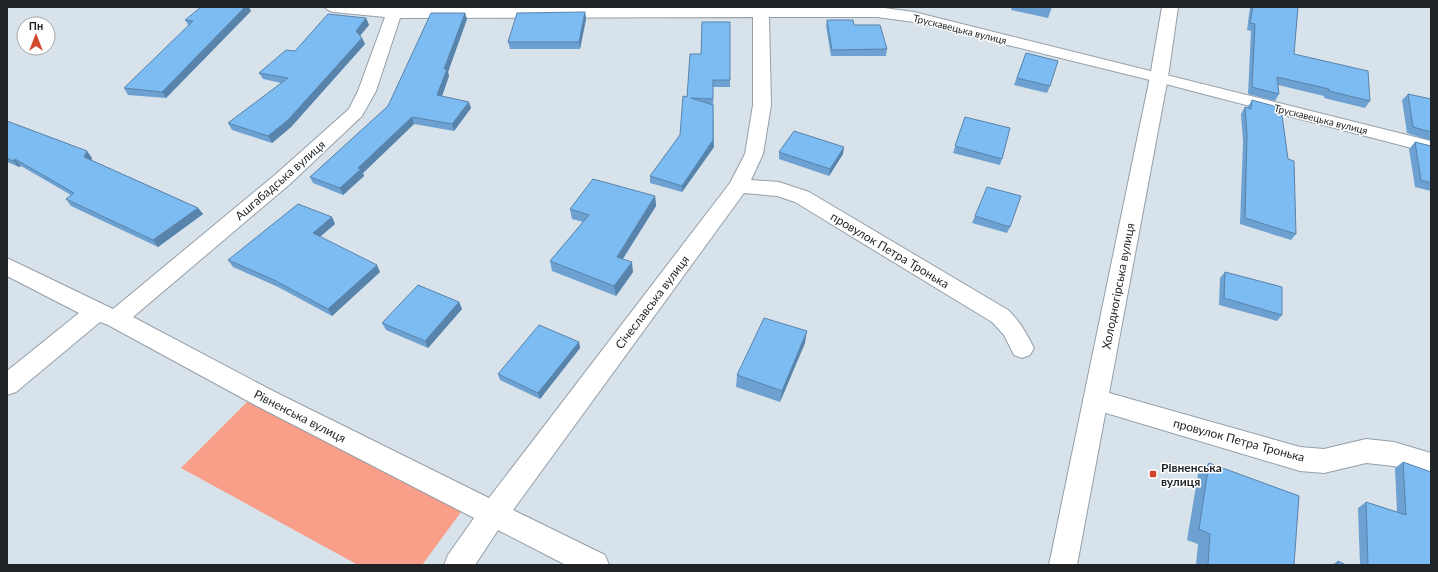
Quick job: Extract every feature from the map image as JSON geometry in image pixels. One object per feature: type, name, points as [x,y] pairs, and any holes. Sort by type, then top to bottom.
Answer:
[{"type":"street","name":"Трускавецька вулиця","points":[[333,7],[394,10],[761,10],[877,12],[914,17],[1159,77],[1431,147]]},
{"type":"street","name":"Холодногірська вулиця","points":[[1063,565],[1159,77],[1170,7]]},
{"type":"street","name":"Ашгабадська вулиця","points":[[7,385],[106,315],[283,179],[356,112],[367,91],[394,10]]},
{"type":"street","name":"Січеславська вулиця","points":[[458,565],[493,515],[739,186],[754,154],[762,105],[761,10]]},
{"type":"street","name":"провулок Петра Тронька","points":[[739,186],[779,189],[802,197],[1000,316],[1012,329],[1022,348]]},
{"type":"street","name":"Рівненська вулиця","points":[[7,266],[106,315],[271,402],[594,565]]},
{"type":"street","name":"провулок Петра Тронька","points":[[1095,400],[1300,459],[1324,462],[1366,451],[1394,454],[1431,465]]},
{"type":"shaded area","points":[[249,400],[464,508],[422,565],[358,565],[181,468]]},
{"type":"building","points":[[201,7],[245,7],[162,92],[124,88],[193,21],[185,20]]},
{"type":"building","points":[[1253,7],[1298,7],[1294,54],[1368,71],[1370,101],[1329,91],[1329,89],[1277,77],[1279,94],[1252,87],[1255,24],[1250,23]]},
{"type":"building","points":[[585,12],[579,42],[508,42],[517,13]]},
{"type":"building","points":[[431,13],[465,13],[444,69],[447,69],[437,95],[469,102],[452,124],[412,117],[358,168],[361,169],[340,188],[310,177],[388,106]]},
{"type":"building","points":[[328,14],[366,18],[356,31],[362,38],[288,120],[268,136],[228,123],[288,78],[259,73],[286,50],[295,51]]},
{"type":"building","points":[[827,20],[853,20],[854,25],[880,25],[887,49],[832,50]]},
{"type":"building","points":[[702,22],[730,22],[730,80],[713,80],[713,99],[691,98],[713,105],[713,140],[682,186],[650,176],[680,135],[683,96],[687,97],[690,54],[701,54]]},
{"type":"building","points":[[1026,53],[1058,61],[1050,86],[1017,78]]},
{"type":"building","points":[[1408,94],[1431,99],[1431,132],[1413,127]]},
{"type":"building","points":[[1252,100],[1281,108],[1288,159],[1294,161],[1296,234],[1245,218],[1247,134],[1245,107],[1251,109]]},
{"type":"building","points":[[965,117],[1010,128],[1002,159],[955,146]]},
{"type":"building","points":[[7,121],[87,151],[84,157],[198,208],[153,240],[66,199],[74,193],[15,159],[13,161],[7,158]]},
{"type":"building","points":[[794,131],[844,147],[830,169],[779,152]]},
{"type":"building","points":[[1415,142],[1431,146],[1431,183],[1421,180]]},
{"type":"building","points":[[593,179],[655,196],[617,257],[632,262],[614,286],[550,261],[589,215],[570,209]]},
{"type":"building","points":[[987,187],[1021,196],[1010,227],[975,216]]},
{"type":"building","points":[[298,204],[332,217],[313,233],[377,265],[328,309],[274,280],[228,260]]},
{"type":"building","points":[[1225,272],[1282,287],[1282,315],[1224,298]]},
{"type":"building","points":[[418,285],[459,302],[425,341],[382,323]]},
{"type":"building","points":[[764,318],[807,331],[782,391],[737,375]]},
{"type":"building","points":[[539,325],[579,342],[538,393],[498,374]]},
{"type":"building","points":[[1403,462],[1431,472],[1431,565],[1368,565],[1366,502],[1406,515]]},
{"type":"building","points":[[1209,463],[1299,496],[1294,565],[1208,565],[1210,534],[1199,529]]},
{"type":"building","points":[[1338,561],[1346,565],[1338,565]]},
{"type":"place","name":"Рівненська вулиця","points":[[1153,474]]}]
